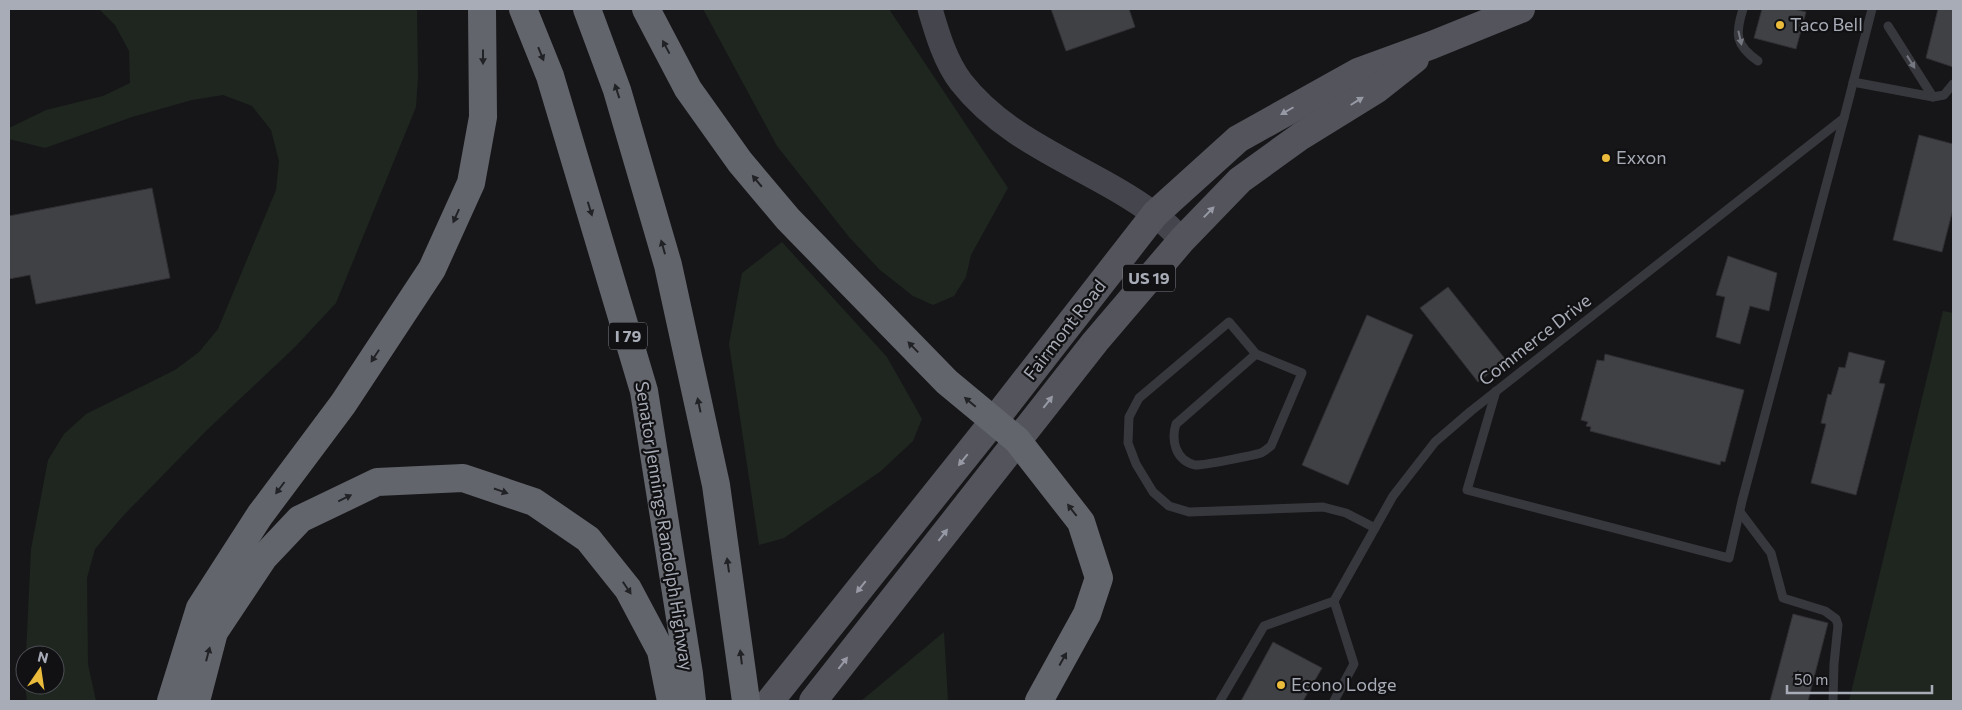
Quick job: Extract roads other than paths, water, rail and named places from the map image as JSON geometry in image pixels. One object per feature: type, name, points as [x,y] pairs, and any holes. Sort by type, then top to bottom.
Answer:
[{"type":"highway","points":[[171,701],[200,608],[260,515],[343,404],[432,269],[471,182],[483,117],[482,9]]},
{"type":"highway","name":"Senator Jennings Randolph Highway","points":[[523,9],[550,76],[644,391],[689,674],[677,698]]},
{"type":"highway","points":[[587,9],[617,90],[668,265],[716,485],[746,701]]},
{"type":"highway","points":[[646,9],[688,89],[740,162],[788,219],[947,382],[1017,440],[1081,522],[1099,578],[1087,614],[1039,701]]},
{"type":"highway","points":[[196,701],[214,632],[264,557],[300,519],[377,482],[463,478],[534,502],[588,539],[628,589],[661,651],[677,698]]},
{"type":"main road","name":"Fairmont Road","points":[[770,701],[993,422],[1155,214],[1238,139],[1358,72],[1432,45],[1496,14],[1521,9]]},
{"type":"main road","name":"Fairmont Road","points":[[813,701],[1095,342],[1182,240],[1240,180],[1301,136],[1376,89],[1432,45]]},
{"type":"street","points":[[930,9],[940,43],[960,80],[986,109],[1023,138],[1094,176],[1155,214],[1182,240]]},
{"type":"lane","points":[[1743,9],[1738,35],[1745,52],[1758,61]]},
{"type":"lane","points":[[1496,391],[1467,490],[1729,558],[1872,9]]},
{"type":"lane","points":[[1888,26],[1933,97]]},
{"type":"lane","points":[[1853,82],[1933,97],[1944,95],[1953,84]]},
{"type":"lane","name":"Commerce Drive","points":[[1334,601],[1393,496],[1435,442],[1496,391],[1844,118]]},
{"type":"lane","points":[[1256,354],[1176,424],[1172,434],[1176,450],[1184,460],[1196,465],[1261,453],[1271,446],[1302,373],[1256,354],[1229,322],[1139,398],[1129,418],[1128,443],[1136,464],[1153,492],[1169,506],[1189,512],[1323,507],[1346,512],[1375,528]]},
{"type":"lane","points":[[1740,512],[1771,552],[1783,598],[1825,610],[1836,619],[1838,632],[1834,664],[1833,701]]},
{"type":"lane","points":[[1220,701],[1264,626],[1334,601],[1354,664],[1334,701]]},
{"type":"place","name":"Taco Bell","points":[[1780,25]]},
{"type":"place","name":"Exxon","points":[[1606,158]]},
{"type":"place","name":"Econo Lodge","points":[[1281,685]]}]
